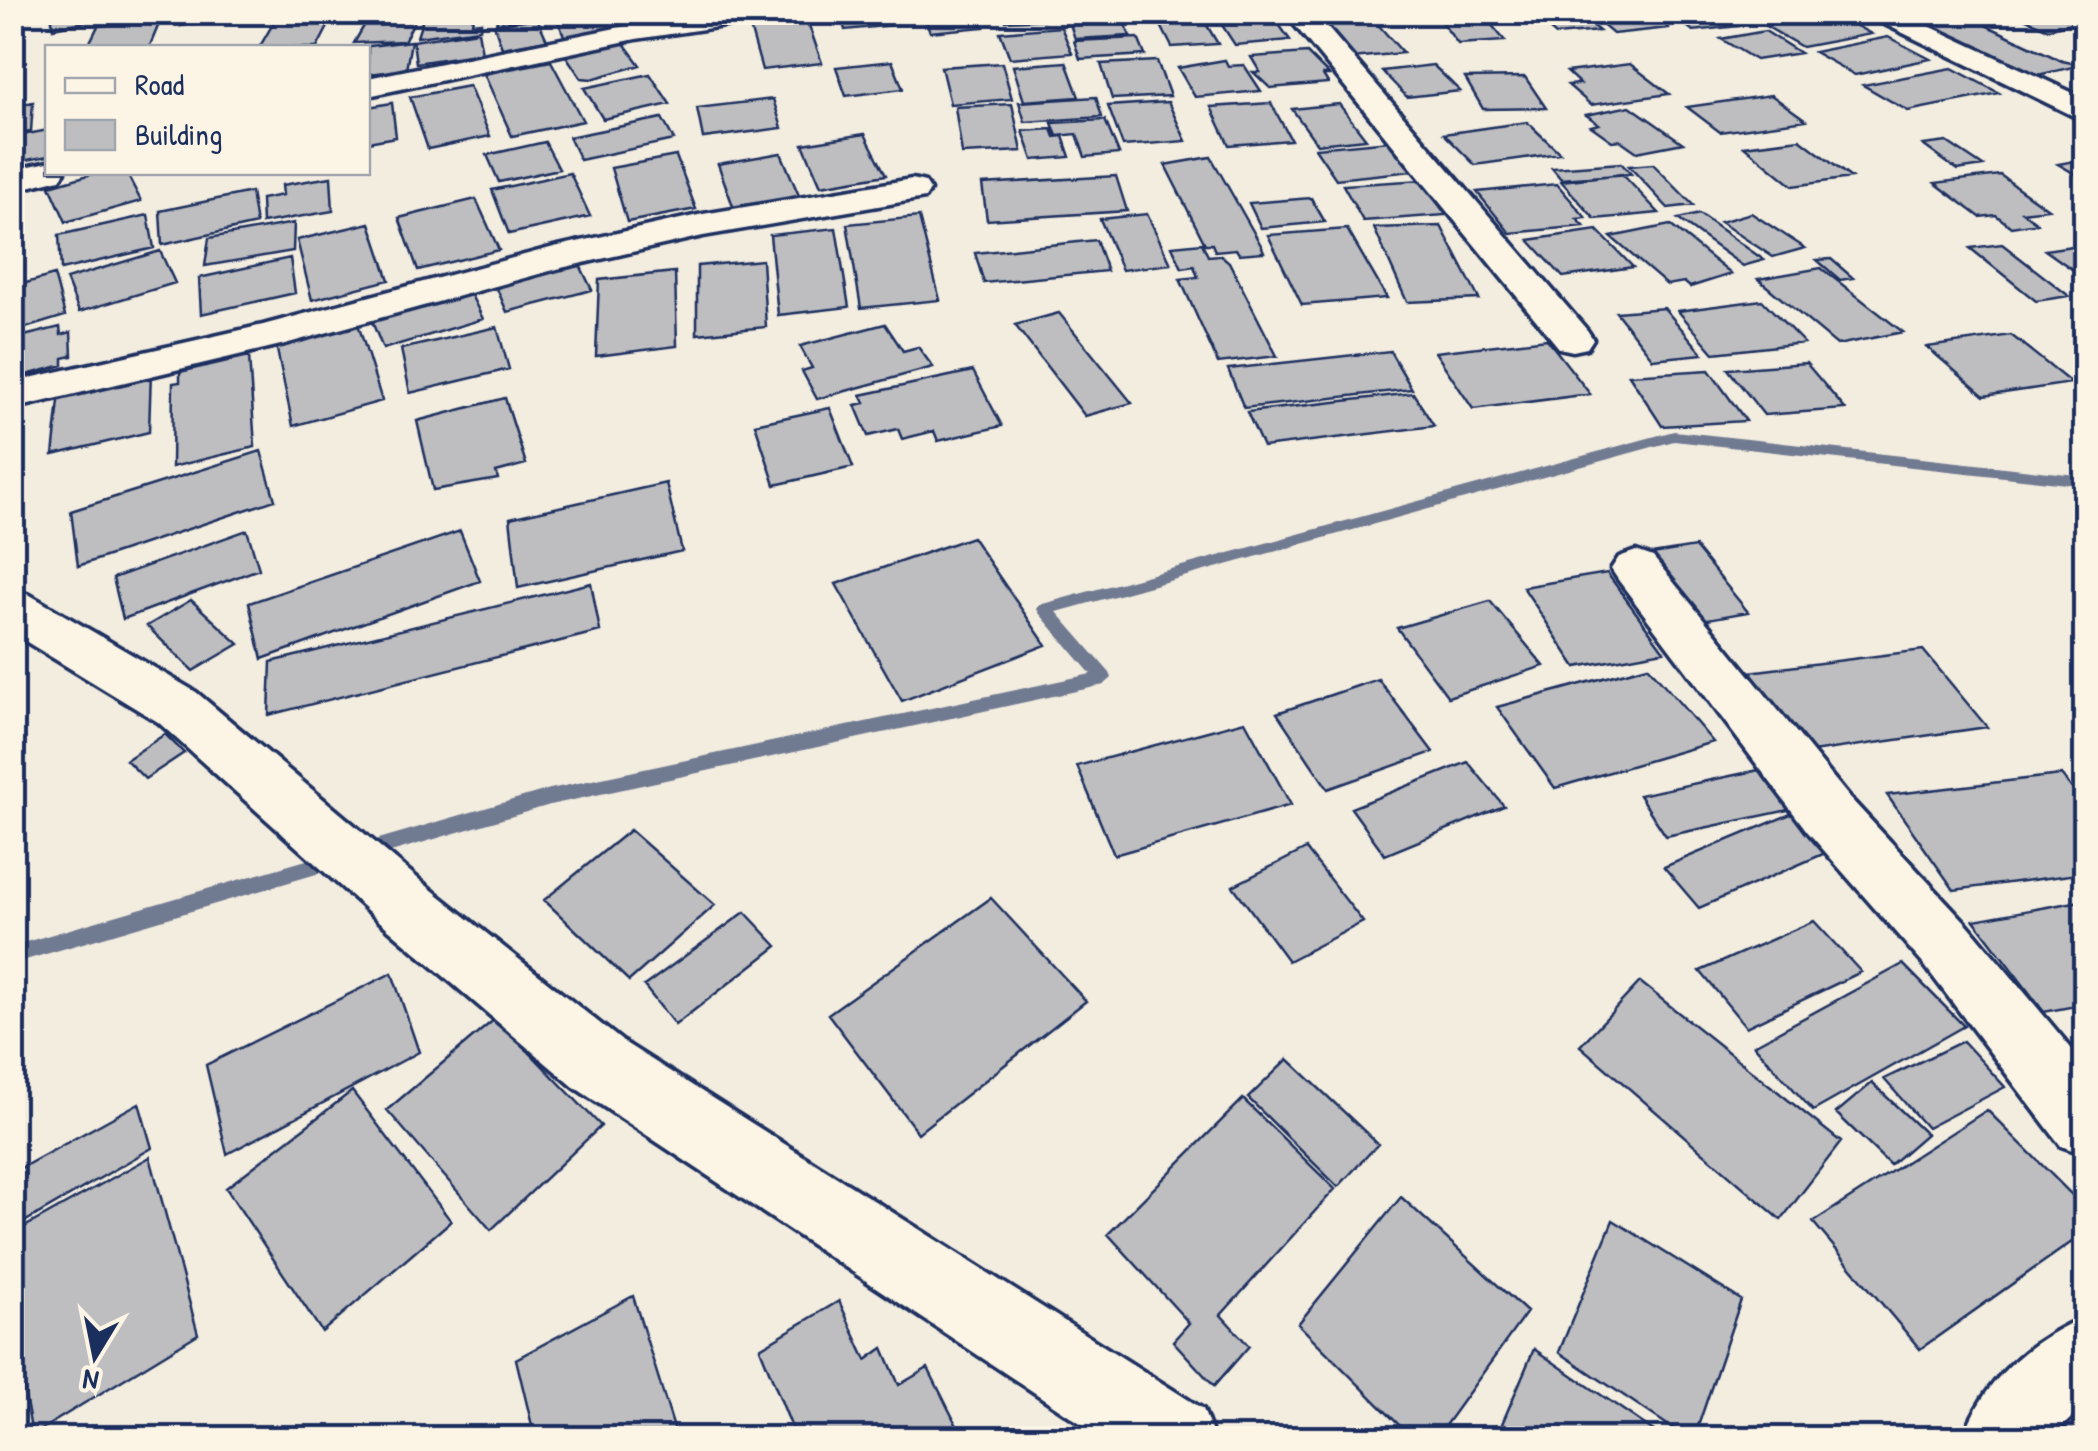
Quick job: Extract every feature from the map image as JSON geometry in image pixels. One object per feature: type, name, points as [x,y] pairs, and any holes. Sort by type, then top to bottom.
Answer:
[{"type":"street","points":[[370,87],[636,30],[758,12]]},
{"type":"street","points":[[1298,12],[1573,339]]},
{"type":"street","points":[[1874,12],[2086,112]]},
{"type":"street","points":[[12,181],[45,173]]},
{"type":"street","points":[[12,396],[271,336],[572,254],[703,225],[912,190]]},
{"type":"street","points":[[1636,569],[1828,814],[1947,946],[2086,1121]]},
{"type":"street","points":[[12,608],[177,707],[378,882],[598,1064],[1174,1438]]},
{"type":"street","points":[[2003,1438],[2031,1397],[2086,1354]]},
{"type":"building","points":[[51,12],[135,12],[53,28]]},
{"type":"building","points":[[183,12],[260,12],[181,26]]},
{"type":"building","points":[[372,12],[419,12],[404,41],[354,43]]},
{"type":"building","points":[[425,12],[474,12],[472,23],[481,22],[480,29],[417,37]]},
{"type":"building","points":[[499,12],[549,12],[549,16],[496,23]]},
{"type":"building","points":[[611,12],[617,25],[631,22],[633,26],[565,38],[555,14]]},
{"type":"building","points":[[840,12],[901,12],[905,24],[845,30]]},
{"type":"building","points":[[923,12],[978,12],[984,27],[930,32]]},
{"type":"building","points":[[1004,12],[1054,12],[1056,19],[1006,21]]},
{"type":"building","points":[[1066,12],[1120,12],[1130,36],[1075,39]]},
{"type":"building","points":[[1154,12],[1199,12],[1218,44],[1172,47]]},
{"type":"building","points":[[1270,12],[1290,40],[1235,45],[1214,13]]},
{"type":"building","points":[[1367,12],[1403,53],[1352,58],[1316,14]]},
{"type":"building","points":[[1434,12],[1481,12],[1505,41],[1458,44]]},
{"type":"building","points":[[1587,12],[1648,12],[1668,28],[1613,34]]},
{"type":"building","points":[[1669,12],[1720,12],[1738,26],[1693,31]]},
{"type":"building","points":[[1802,12],[1831,12],[1871,34],[1802,47],[1757,21]]},
{"type":"building","points":[[2011,12],[2080,12],[2086,19],[2048,29]]},
{"type":"building","points":[[1960,13],[2062,61],[2082,65],[2029,77],[1917,21]]},
{"type":"building","points":[[805,14],[822,63],[762,70],[748,20]]},
{"type":"building","points":[[1578,14],[1599,31],[1556,35],[1536,18]]},
{"type":"building","points":[[537,18],[547,40],[502,48],[494,25]]},
{"type":"building","points":[[161,19],[150,45],[88,45],[98,26]]},
{"type":"building","points":[[332,19],[319,45],[261,45],[274,22]]},
{"type":"building","points":[[1061,27],[1072,53],[1010,58],[1000,32]]},
{"type":"building","points":[[478,31],[482,53],[416,63],[413,41]]},
{"type":"building","points":[[1765,31],[1800,53],[1756,60],[1721,39]]},
{"type":"building","points":[[1888,37],[1930,59],[1855,75],[1814,52]]},
{"type":"building","points":[[1138,38],[1145,55],[1080,59],[1074,41]]},
{"type":"building","points":[[411,41],[406,70],[370,74],[370,46]]},
{"type":"building","points":[[623,42],[640,65],[592,79],[581,78],[562,50],[570,48],[573,53]]},
{"type":"building","points":[[1307,53],[1329,75],[1323,75],[1328,83],[1270,88],[1253,72],[1260,72],[1251,57]]},
{"type":"building","points":[[1225,60],[1228,66],[1244,65],[1261,91],[1195,97],[1178,68]]},
{"type":"building","points":[[551,61],[583,121],[512,136],[484,74]]},
{"type":"building","points":[[892,61],[903,89],[846,96],[836,67]]},
{"type":"building","points":[[1157,61],[1170,96],[1112,99],[1101,64]]},
{"type":"building","points":[[1066,62],[1079,97],[1024,101],[1013,66]]},
{"type":"building","points":[[1002,63],[1012,99],[950,104],[941,67]]},
{"type":"building","points":[[1630,64],[1669,94],[1591,105],[1568,85],[1580,84],[1567,72]]},
{"type":"building","points":[[1433,65],[1460,91],[1407,97],[1382,71]]},
{"type":"building","points":[[1952,68],[1999,93],[1908,111],[1863,85]]},
{"type":"building","points":[[650,74],[670,104],[603,119],[584,88]]},
{"type":"building","points":[[1525,77],[1546,108],[1483,109],[1465,78]]},
{"type":"building","points":[[469,86],[490,136],[428,149],[410,97]]},
{"type":"building","points":[[1771,95],[1806,120],[1720,132],[1687,107]]},
{"type":"building","points":[[1096,97],[1102,117],[1025,122],[1019,102]]},
{"type":"building","points":[[773,99],[782,128],[703,138],[697,108]]},
{"type":"building","points":[[33,102],[31,131],[12,134],[12,106]]},
{"type":"building","points":[[1168,102],[1186,141],[1123,146],[1108,106]]},
{"type":"building","points":[[392,103],[396,137],[370,142],[370,107]]},
{"type":"building","points":[[1271,103],[1291,140],[1229,145],[1211,107]]},
{"type":"building","points":[[1012,104],[1022,151],[962,154],[955,107]]},
{"type":"building","points":[[1339,104],[1366,139],[1317,144],[1292,109]]},
{"type":"building","points":[[1630,106],[1683,143],[1637,152],[1591,126],[1599,124],[1586,115]]},
{"type":"building","points":[[662,118],[674,140],[580,160],[569,137]]},
{"type":"building","points":[[1105,120],[1119,154],[1085,157],[1077,134],[1057,136],[1052,123]]},
{"type":"building","points":[[1527,122],[1560,153],[1475,165],[1444,134]]},
{"type":"building","points":[[1052,129],[1055,137],[1063,136],[1070,157],[1033,160],[1023,131]]},
{"type":"building","points":[[45,131],[45,157],[12,163],[12,137]]},
{"type":"building","points":[[865,134],[886,175],[821,186],[803,144]]},
{"type":"building","points":[[1800,139],[1851,178],[1793,186],[1744,146]]},
{"type":"building","points":[[1390,141],[1413,171],[1336,179],[1315,148]]},
{"type":"building","points":[[545,142],[559,169],[499,182],[487,155]]},
{"type":"building","points":[[1947,142],[1983,166],[1957,170],[1923,145]]},
{"type":"building","points":[[781,153],[800,198],[734,209],[718,164]]},
{"type":"building","points":[[676,156],[696,209],[627,222],[611,168]]},
{"type":"building","points":[[1211,157],[1264,252],[1215,251],[1212,244],[1205,244],[1165,165]]},
{"type":"building","points":[[2086,159],[2086,180],[2058,164]]},
{"type":"building","points":[[1621,163],[1631,174],[1561,179],[1552,168]]},
{"type":"building","points":[[1653,164],[1693,205],[1668,208],[1629,166]]},
{"type":"building","points":[[570,173],[590,216],[509,234],[492,190]]},
{"type":"building","points":[[1622,174],[1659,213],[1595,219],[1561,181]]},
{"type":"building","points":[[88,175],[128,175],[141,201],[66,222],[50,186]]},
{"type":"building","points":[[2000,175],[2048,209],[2022,212],[2037,223],[2011,227],[1996,215],[1980,217],[1935,183]]},
{"type":"building","points":[[1116,176],[1127,211],[987,220],[982,184]]},
{"type":"building","points":[[331,177],[333,211],[262,223],[261,199],[283,195],[282,185]]},
{"type":"building","points":[[1423,180],[1446,215],[1363,221],[1343,185]]},
{"type":"building","points":[[1557,184],[1586,218],[1577,219],[1584,226],[1510,233],[1477,192]]},
{"type":"building","points":[[21,191],[22,234],[12,236],[12,193]]},
{"type":"building","points":[[251,192],[256,224],[162,245],[160,211]]},
{"type":"building","points":[[1311,198],[1325,222],[1261,228],[1249,203]]},
{"type":"building","points":[[476,199],[499,250],[418,270],[399,218]]},
{"type":"building","points":[[1751,213],[1805,248],[1773,257],[1720,222]]},
{"type":"building","points":[[1147,214],[1171,264],[1122,270],[1100,219]]},
{"type":"building","points":[[1699,214],[1764,260],[1743,266],[1678,219]]},
{"type":"building","points":[[148,215],[154,248],[61,270],[59,235]]},
{"type":"building","points":[[919,217],[940,300],[861,308],[847,224]]},
{"type":"building","points":[[294,223],[293,251],[205,266],[209,238]]},
{"type":"building","points":[[370,223],[389,280],[312,300],[297,240]]},
{"type":"building","points":[[1670,225],[1731,274],[1690,287],[1684,282],[1667,285],[1611,237]]},
{"type":"building","points":[[1441,226],[1479,299],[1407,302],[1374,228]]},
{"type":"building","points":[[836,228],[849,307],[778,315],[770,235]]},
{"type":"building","points":[[1347,229],[1387,298],[1302,305],[1268,235]]},
{"type":"building","points":[[1597,230],[1633,267],[1563,277],[1529,240]]},
{"type":"building","points":[[1096,240],[1107,271],[984,283],[975,253]]},
{"type":"building","points":[[1202,243],[1208,256],[1221,255],[1229,262],[1277,356],[1218,363],[1180,279],[1198,277],[1194,266],[1182,268],[1172,246]]},
{"type":"building","points":[[2002,244],[2069,296],[2036,301],[1970,248]]},
{"type":"building","points":[[2086,244],[2086,279],[2045,250]]},
{"type":"building","points":[[160,251],[175,283],[79,312],[66,279]]},
{"type":"building","points":[[290,258],[295,293],[201,314],[199,278]]},
{"type":"building","points":[[1831,259],[1853,278],[1840,280],[1817,260]]},
{"type":"building","points":[[762,260],[766,327],[697,334],[697,266]]},
{"type":"building","points":[[579,263],[592,290],[507,312],[495,284]]},
{"type":"building","points":[[1821,268],[1903,332],[1837,345],[1758,279]]},
{"type":"building","points":[[675,272],[677,346],[596,356],[599,280]]},
{"type":"building","points":[[54,275],[65,316],[12,332],[12,287]]},
{"type":"building","points":[[467,287],[483,319],[383,349],[369,314]]},
{"type":"building","points":[[1762,300],[1804,343],[1714,353],[1678,311]]},
{"type":"building","points":[[1664,308],[1703,354],[1653,359],[1616,312]]},
{"type":"building","points":[[1059,313],[1132,403],[1085,416],[1015,325]]},
{"type":"building","points":[[358,324],[382,401],[293,426],[276,345]]},
{"type":"building","points":[[885,324],[903,351],[918,347],[933,367],[817,399],[802,371],[812,368],[800,346]]},
{"type":"building","points":[[60,327],[61,335],[71,332],[72,356],[63,358],[63,365],[12,379],[12,339]]},
{"type":"building","points":[[497,327],[509,369],[410,393],[401,349]]},
{"type":"building","points":[[2011,335],[2071,383],[1984,396],[1927,347]]},
{"type":"building","points":[[1547,339],[1590,394],[1473,409],[1435,352]]},
{"type":"building","points":[[1390,351],[1412,389],[1244,408],[1228,369]]},
{"type":"building","points":[[249,356],[255,447],[172,467],[173,383],[180,382],[180,372]]},
{"type":"building","points":[[1806,363],[1845,409],[1764,415],[1728,369]]},
{"type":"building","points":[[1709,370],[1746,421],[1662,426],[1629,375]]},
{"type":"building","points":[[151,371],[149,432],[53,455],[60,392]]},
{"type":"building","points":[[973,371],[1002,426],[938,441],[934,431],[902,439],[898,429],[868,436],[855,405],[865,403],[861,395]]},
{"type":"building","points":[[1413,393],[1434,426],[1263,447],[1247,412]]},
{"type":"building","points":[[505,398],[526,464],[496,472],[498,479],[433,490],[417,421]]},
{"type":"building","points":[[830,408],[853,467],[775,485],[755,424]]},
{"type":"building","points":[[261,451],[275,500],[78,566],[71,511]]},
{"type":"building","points":[[666,483],[682,551],[518,588],[510,518]]},
{"type":"building","points":[[247,530],[259,569],[123,619],[113,578]]},
{"type":"building","points":[[460,531],[480,581],[262,659],[249,603]]},
{"type":"building","points":[[972,537],[1046,645],[902,701],[836,584]]},
{"type":"building","points":[[1695,547],[1748,612],[1697,621],[1646,555]]},
{"type":"building","points":[[1607,573],[1664,651],[1576,667],[1523,587]]},
{"type":"building","points":[[591,583],[600,631],[269,715],[271,662]]},
{"type":"building","points":[[191,600],[239,644],[193,671],[147,626]]},
{"type":"building","points":[[1490,601],[1544,666],[1448,697],[1397,628]]},
{"type":"building","points":[[1923,650],[1987,727],[1805,753],[1749,672]]},
{"type":"building","points":[[1648,666],[1713,742],[1555,788],[1497,707]]},
{"type":"building","points":[[1378,679],[1433,752],[1328,789],[1277,713]]},
{"type":"building","points":[[1245,721],[1291,805],[1114,855],[1077,766]]},
{"type":"building","points":[[165,734],[184,753],[145,779],[126,760]]},
{"type":"building","points":[[1468,762],[1504,806],[1385,855],[1351,808]]},
{"type":"building","points":[[1764,769],[1793,809],[1666,836],[1639,795]]},
{"type":"building","points":[[2061,775],[2086,806],[2086,873],[1954,890],[1887,795]]},
{"type":"building","points":[[1793,813],[1830,851],[1699,908],[1664,867]]},
{"type":"building","points":[[630,830],[715,905],[629,981],[544,900]]},
{"type":"building","points":[[1306,849],[1363,922],[1288,961],[1233,886]]},
{"type":"building","points":[[991,898],[1086,1001],[918,1133],[828,1014]]},
{"type":"building","points":[[2086,900],[2086,1004],[2044,1012],[1974,920]]},
{"type":"building","points":[[745,912],[777,946],[675,1025],[644,986]]},
{"type":"building","points":[[1814,921],[1861,972],[1746,1027],[1700,971]]},
{"type":"building","points":[[1903,964],[1964,1026],[1813,1111],[1754,1045]]},
{"type":"building","points":[[392,973],[419,1052],[227,1154],[206,1065]]},
{"type":"building","points":[[1640,982],[1841,1142],[1781,1220],[1580,1046]]},
{"type":"building","points":[[496,1018],[601,1126],[491,1230],[387,1110]]},
{"type":"building","points":[[1963,1041],[2005,1087],[1927,1128],[1884,1079]]},
{"type":"building","points":[[1288,1059],[1378,1144],[1338,1187],[1248,1098]]},
{"type":"building","points":[[1872,1083],[1926,1134],[1890,1165],[1836,1113]]},
{"type":"building","points":[[352,1091],[451,1221],[322,1332],[226,1188]]},
{"type":"building","points":[[1243,1099],[1335,1189],[1221,1315],[1249,1346],[1214,1386],[1173,1341],[1189,1323],[1108,1234]]},
{"type":"building","points":[[139,1103],[152,1148],[12,1229],[12,1173]]},
{"type":"building","points":[[1987,1110],[2086,1209],[2086,1232],[1920,1349],[1813,1222]]},
{"type":"building","points":[[150,1157],[198,1334],[32,1435],[12,1323],[12,1234]]},
{"type":"building","points":[[1401,1197],[1527,1312],[1436,1438],[1412,1438],[1298,1324]]},
{"type":"building","points":[[1613,1220],[1741,1300],[1694,1438],[1687,1438],[1559,1352]]},
{"type":"building","points":[[633,1296],[677,1438],[535,1438],[516,1359]]},
{"type":"building","points":[[839,1301],[866,1360],[883,1348],[899,1385],[928,1368],[963,1438],[796,1438],[760,1348]]},
{"type":"building","points":[[1534,1349],[1664,1438],[1496,1438]]},
{"type":"building","points":[[2056,1395],[2086,1414],[2086,1438],[2046,1438]]},
{"type":"waterway","points":[[12,955],[550,797],[1104,678],[1045,609],[1674,436],[2086,481]]}]
